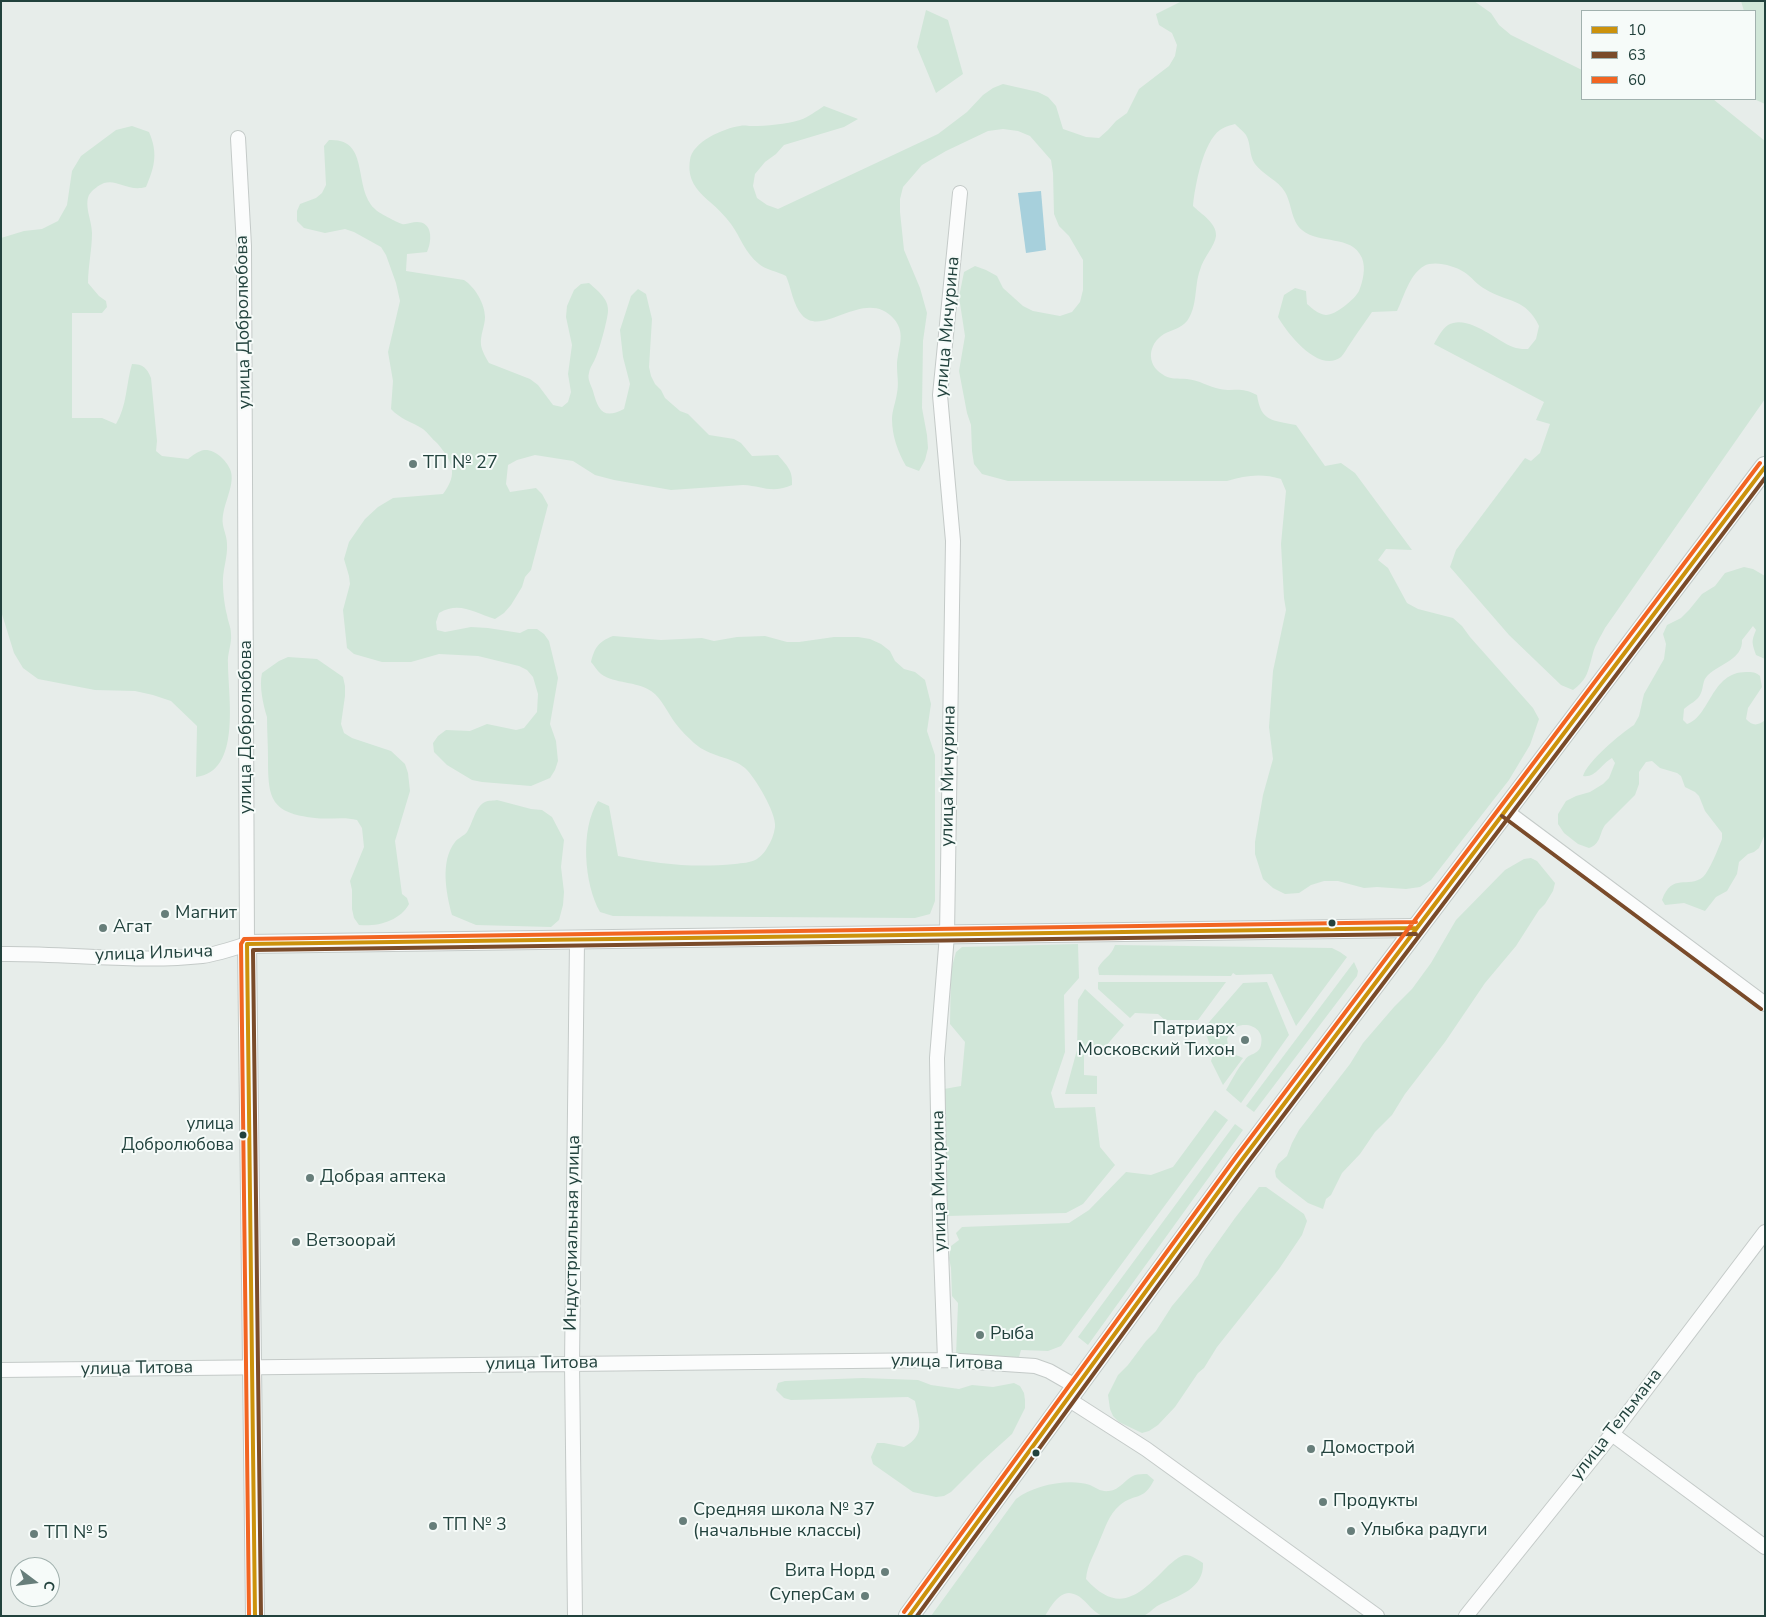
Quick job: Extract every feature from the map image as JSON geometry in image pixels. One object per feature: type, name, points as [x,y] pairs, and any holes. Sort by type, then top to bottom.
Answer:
[{"type":"main road","points":[[910,1616],[1241,1161],[1765,467]]},
{"type":"street","name":"улица Добролюбова","points":[[238,138],[244,246],[247,944],[255,1616]]},
{"type":"street","name":"улица Мичурина","points":[[946,1360],[940,1223],[937,1058],[947,936],[953,541],[940,395],[960,193]]},
{"type":"street","points":[[1506,811],[1765,1004]]},
{"type":"street","name":"улица Ильича","points":[[1,954],[43,954],[83,957],[192,956],[222,952],[247,944],[947,936],[1416,928]]},
{"type":"street","name":"Индустриальная улица","points":[[575,1616],[572,1364],[576,941]]},
{"type":"street","name":"улица Тельмана","points":[[1466,1616],[1612,1434],[1765,1232]]},
{"type":"street","name":"улица Титова","points":[[1,1370],[946,1360],[1035,1366],[1049,1371],[1073,1393],[1146,1450],[1377,1616]]},
{"type":"street","points":[[1612,1434],[1765,1547]]},
{"type":"green space","points":[[1182,1],[1474,1],[1491,13],[1499,25],[1511,35],[1581,70],[1581,100],[1714,100],[1765,141],[1765,399],[1605,628],[1595,647],[1587,674],[1582,682],[1573,690],[1561,685],[1509,635],[1450,567],[1456,550],[1525,458],[1531,461],[1540,453],[1550,424],[1536,420],[1544,402],[1434,344],[1440,333],[1448,325],[1456,322],[1474,326],[1516,348],[1528,349],[1536,339],[1539,326],[1534,317],[1528,310],[1516,302],[1485,289],[1460,270],[1444,264],[1428,264],[1414,275],[1397,311],[1372,312],[1341,357],[1332,361],[1314,356],[1296,341],[1278,317],[1284,295],[1295,288],[1306,291],[1307,304],[1320,314],[1326,315],[1340,310],[1359,291],[1364,274],[1362,258],[1351,246],[1309,235],[1298,226],[1285,192],[1255,164],[1246,135],[1235,124],[1220,130],[1209,144],[1198,176],[1193,206],[1214,227],[1216,231],[1215,240],[1200,270],[1193,309],[1185,323],[1164,334],[1155,343],[1151,354],[1153,365],[1168,377],[1191,380],[1225,390],[1242,390],[1257,395],[1261,410],[1265,415],[1274,420],[1296,425],[1325,466],[1341,463],[1355,473],[1412,550],[1386,549],[1378,560],[1388,568],[1407,603],[1418,609],[1453,618],[1533,708],[1539,719],[1530,745],[1509,780],[1431,880],[1420,887],[1406,889],[1364,888],[1338,881],[1324,881],[1311,885],[1299,893],[1285,894],[1273,888],[1263,879],[1255,854],[1255,842],[1263,795],[1273,759],[1269,727],[1273,671],[1286,610],[1281,544],[1286,491],[1281,479],[1261,475],[1241,477],[1227,481],[1008,481],[982,474],[974,464],[971,425],[959,371],[965,336],[959,297],[964,272],[975,266],[986,270],[997,276],[1003,288],[1023,306],[1033,311],[1060,316],[1072,312],[1080,302],[1083,290],[1083,260],[1069,236],[1059,226],[1054,214],[1051,160],[1030,136],[1018,131],[1003,129],[988,131],[922,165],[903,187],[900,199],[900,212],[904,250],[920,288],[927,313],[923,341],[922,408],[928,448],[925,460],[919,471],[906,466],[893,432],[892,416],[898,389],[897,360],[901,336],[894,319],[883,310],[870,308],[821,321],[811,321],[802,315],[794,301],[786,276],[761,266],[754,260],[731,224],[701,193],[691,178],[690,160],[696,147],[710,137],[733,127],[783,124],[800,120],[824,106],[858,119],[844,127],[784,145],[765,162],[755,174],[753,186],[757,198],[767,205],[778,209],[938,134],[967,112],[983,95],[1003,84],[1038,92],[1048,97],[1056,106],[1063,129],[1086,137],[1099,138],[1127,113],[1139,89],[1169,66],[1175,56],[1177,45],[1172,33],[1159,25],[1156,14]]},
{"type":"green space","points":[[1741,1],[1765,1],[1765,104],[1756,100],[1756,10],[1744,10]]},
{"type":"green space","points":[[926,10],[948,20],[963,74],[936,93],[917,47]]},
{"type":"green space","points":[[132,126],[149,132],[154,146],[152,172],[146,187],[134,188],[109,182],[98,186],[89,195],[87,204],[92,233],[88,283],[106,301],[107,307],[102,313],[72,313],[72,418],[102,418],[116,424],[124,402],[132,364],[139,365],[146,369],[151,378],[157,441],[156,451],[162,456],[188,459],[200,451],[208,450],[220,456],[230,469],[232,475],[230,489],[223,518],[227,549],[223,575],[223,592],[231,629],[228,660],[229,731],[226,747],[220,762],[211,772],[196,777],[197,726],[171,701],[135,691],[95,690],[38,679],[23,668],[14,653],[1,611],[1,238],[24,231],[42,229],[58,221],[67,205],[72,171],[81,156],[116,130]]},
{"type":"green space","points":[[329,140],[342,141],[351,147],[356,155],[368,200],[377,211],[402,224],[417,222],[426,225],[429,229],[430,243],[427,252],[407,254],[406,271],[464,280],[475,291],[485,312],[481,345],[489,363],[530,379],[538,385],[553,405],[562,407],[568,402],[571,392],[568,374],[572,345],[566,317],[567,306],[574,290],[581,284],[589,283],[605,299],[608,311],[601,343],[589,371],[589,380],[599,408],[602,411],[611,413],[624,409],[630,384],[623,357],[620,330],[631,296],[638,289],[646,294],[652,319],[649,367],[651,376],[665,398],[680,411],[688,414],[709,435],[734,439],[741,443],[752,456],[778,455],[787,465],[790,472],[792,485],[785,488],[767,489],[743,485],[671,490],[614,480],[595,475],[573,461],[535,455],[517,460],[508,465],[506,484],[510,492],[536,488],[548,505],[531,570],[525,577],[522,587],[511,605],[495,619],[467,609],[454,608],[439,613],[436,622],[437,630],[445,632],[471,627],[520,633],[528,629],[537,629],[549,641],[558,678],[550,724],[556,741],[558,761],[550,778],[531,786],[472,780],[447,765],[434,752],[433,743],[446,730],[470,731],[487,724],[516,730],[524,728],[537,712],[538,694],[533,677],[527,670],[519,666],[478,656],[439,654],[411,662],[382,662],[354,654],[347,648],[343,610],[350,584],[344,559],[349,542],[365,519],[378,507],[393,498],[443,494],[451,480],[452,467],[447,456],[423,429],[402,418],[391,409],[393,381],[388,352],[400,301],[396,283],[386,255],[381,247],[345,229],[325,233],[304,228],[297,221],[297,211],[300,204],[316,198],[322,193],[326,185],[324,146]]},
{"type":"green space","points":[[1744,567],[1753,569],[1765,576],[1765,659],[1756,655],[1753,637],[1756,630],[1753,626],[1742,640],[1739,652],[1735,657],[1706,677],[1700,696],[1684,709],[1683,720],[1687,724],[1695,720],[1725,679],[1734,674],[1746,672],[1754,672],[1760,676],[1762,687],[1748,708],[1746,719],[1755,724],[1765,720],[1765,834],[1759,848],[1739,862],[1737,874],[1727,891],[1716,897],[1705,911],[1684,903],[1665,905],[1662,900],[1666,891],[1671,886],[1692,882],[1703,877],[1714,859],[1722,839],[1722,833],[1705,811],[1699,796],[1685,787],[1681,776],[1660,768],[1652,761],[1646,762],[1639,772],[1639,784],[1635,795],[1605,825],[1596,844],[1589,848],[1578,844],[1564,833],[1558,824],[1558,814],[1566,801],[1590,792],[1609,778],[1615,763],[1612,758],[1595,773],[1583,776],[1597,756],[1634,725],[1639,716],[1644,694],[1664,659],[1666,644],[1663,634],[1667,625],[1681,618],[1702,594],[1715,586],[1725,573]]},
{"type":"green space","points":[[613,636],[661,640],[702,638],[714,641],[737,637],[765,636],[787,642],[834,637],[858,637],[870,639],[881,644],[890,651],[895,661],[904,669],[915,672],[925,680],[931,704],[927,731],[935,755],[935,901],[930,914],[915,918],[613,916],[600,912],[590,887],[586,856],[588,826],[598,801],[609,806],[618,856],[648,861],[704,866],[752,861],[766,850],[775,827],[773,814],[764,796],[745,768],[734,761],[700,748],[678,727],[662,702],[651,691],[607,677],[598,671],[591,662],[594,652],[604,640]]},
{"type":"green space","points":[[288,657],[317,659],[343,677],[345,696],[341,724],[344,733],[352,738],[391,751],[405,764],[410,791],[395,841],[402,894],[407,898],[409,904],[400,915],[387,922],[359,925],[354,918],[350,881],[364,847],[362,828],[357,820],[300,816],[281,808],[271,794],[268,773],[267,717],[262,695],[261,678],[262,673]]},
{"type":"green space","points":[[497,800],[542,810],[552,817],[564,840],[561,867],[564,892],[563,905],[559,920],[551,927],[476,925],[452,915],[446,877],[447,858],[450,850],[456,841],[467,832],[476,811],[482,804],[486,801]]},
{"type":"green space","points":[[1531,858],[1537,861],[1555,883],[1553,891],[1545,904],[1539,910],[1516,946],[1485,983],[1392,1115],[1375,1132],[1360,1154],[1342,1173],[1331,1195],[1326,1199],[1323,1209],[1308,1203],[1282,1183],[1276,1177],[1275,1171],[1278,1164],[1287,1156],[1299,1130],[1350,1064],[1363,1043],[1412,989],[1431,963],[1456,920],[1505,870],[1524,859]]},
{"type":"green space","points":[[1078,944],[1079,978],[1064,995],[1065,1052],[1051,1093],[1055,1108],[1095,1107],[1100,1147],[1115,1165],[1083,1204],[1066,1213],[947,1216],[944,1089],[961,1086],[965,1042],[950,1024],[951,970],[956,952],[962,947]]},
{"type":"green space","points":[[1115,945],[1332,948],[1347,957],[1296,1026],[1272,974],[1236,975],[1233,973],[1231,976],[1099,975],[1098,968]]},
{"type":"green space","points":[[1354,962],[1358,971],[1357,976],[1254,1112],[1246,1106]]},
{"type":"green space","points":[[1098,982],[1226,982],[1198,1020],[1165,1020],[1158,1014],[1135,1013],[1130,1018],[1098,989]]},
{"type":"green space","points":[[1267,982],[1289,1035],[1241,1103],[1226,1090],[1247,1058],[1260,1048],[1261,1035],[1255,1028],[1246,1025],[1204,1028],[1243,983]]},
{"type":"green space","points":[[1085,989],[1124,1025],[1105,1047],[1090,1046],[1084,1050],[1084,1075],[1097,1076],[1097,1094],[1065,1094],[1077,1050],[1078,1000]]},
{"type":"green space","points":[[1230,1033],[1227,1039],[1228,1045],[1212,1051],[1206,1034]]},
{"type":"green space","points":[[1230,1050],[1243,1058],[1223,1085],[1211,1061],[1213,1055]]},
{"type":"green space","points":[[1215,1110],[1228,1120],[1061,1346],[1048,1351],[1021,1350],[1019,1357],[956,1356],[958,1303],[952,1296],[949,1258],[951,1246],[959,1240],[956,1233],[962,1227],[1069,1223],[1089,1210],[1126,1172],[1151,1175],[1173,1167]]},
{"type":"green space","points":[[1235,1124],[1243,1130],[1088,1345],[1078,1337]]},
{"type":"green space","points":[[1259,1187],[1266,1187],[1304,1214],[1307,1221],[1302,1235],[1279,1269],[1217,1347],[1175,1407],[1158,1425],[1142,1433],[1119,1422],[1113,1416],[1110,1409],[1108,1395],[1118,1375],[1156,1331],[1172,1306],[1198,1275],[1205,1260]]},
{"type":"green space","points":[[863,1378],[918,1380],[931,1385],[959,1389],[972,1385],[993,1387],[1014,1383],[1020,1386],[1024,1393],[1025,1408],[1012,1434],[951,1492],[944,1496],[936,1497],[913,1492],[873,1464],[871,1457],[877,1443],[904,1447],[916,1438],[919,1421],[915,1401],[908,1397],[791,1400],[784,1398],[776,1390],[778,1383],[785,1381]]},
{"type":"green space","points":[[1147,1474],[1154,1480],[1147,1491],[1125,1501],[1110,1518],[1089,1565],[1086,1579],[1109,1597],[1120,1599],[1130,1597],[1149,1584],[1177,1559],[1188,1555],[1203,1563],[1202,1572],[1195,1585],[1182,1595],[1159,1605],[1143,1616],[1104,1616],[1075,1594],[1069,1593],[1061,1595],[1045,1616],[931,1616],[1016,1499],[1023,1494],[1052,1484],[1072,1482],[1109,1491],[1116,1489],[1135,1475]]},
{"type":"water","points":[[1041,191],[1046,250],[1026,253],[1018,193]]},
{"type":"transit line","name":"60","points":[[904,1612],[1236,1157],[1760,463]]},
{"type":"transit line","name":"10","points":[[909,1616],[1241,1161],[1765,467]]},
{"type":"transit line","name":"63","points":[[917,1616],[1246,1165],[1765,478]]},
{"type":"transit line","name":"63","points":[[1502,816],[1761,1009]]},
{"type":"transit line","name":"60","points":[[249,1616],[241,944],[244,939],[1416,922]]},
{"type":"transit line","name":"10","points":[[255,1616],[247,944],[1416,928]]},
{"type":"transit line","name":"63","points":[[261,1616],[253,950],[1416,934]]},
{"type":"place","name":"ТП № 27","points":[[413,464]]},
{"type":"place","name":"Магнит","points":[[165,914]]},
{"type":"place","name":"Агат","points":[[103,928]]},
{"type":"place","name":"Патриарх Московский Тихон","points":[[1245,1040]]},
{"type":"place","name":"улица Добролюбова","points":[[243,1135]]},
{"type":"place","name":"Добрая аптека","points":[[310,1178]]},
{"type":"place","name":"Ветзоорай","points":[[296,1242]]},
{"type":"place","name":"Рыба","points":[[980,1335]]},
{"type":"place","name":"Домострой","points":[[1311,1449]]},
{"type":"place","name":"Продукты","points":[[1323,1502]]},
{"type":"place","name":"Средняя школа № 37 (начальные классы)","points":[[683,1521]]},
{"type":"place","name":"ТП № 3","points":[[433,1526]]},
{"type":"place","name":"Улыбка радуги","points":[[1351,1531]]},
{"type":"place","name":"ТП № 5","points":[[34,1534]]},
{"type":"place","name":"Вита Норд","points":[[885,1572]]},
{"type":"place","name":"СуперСам","points":[[865,1596]]}]
